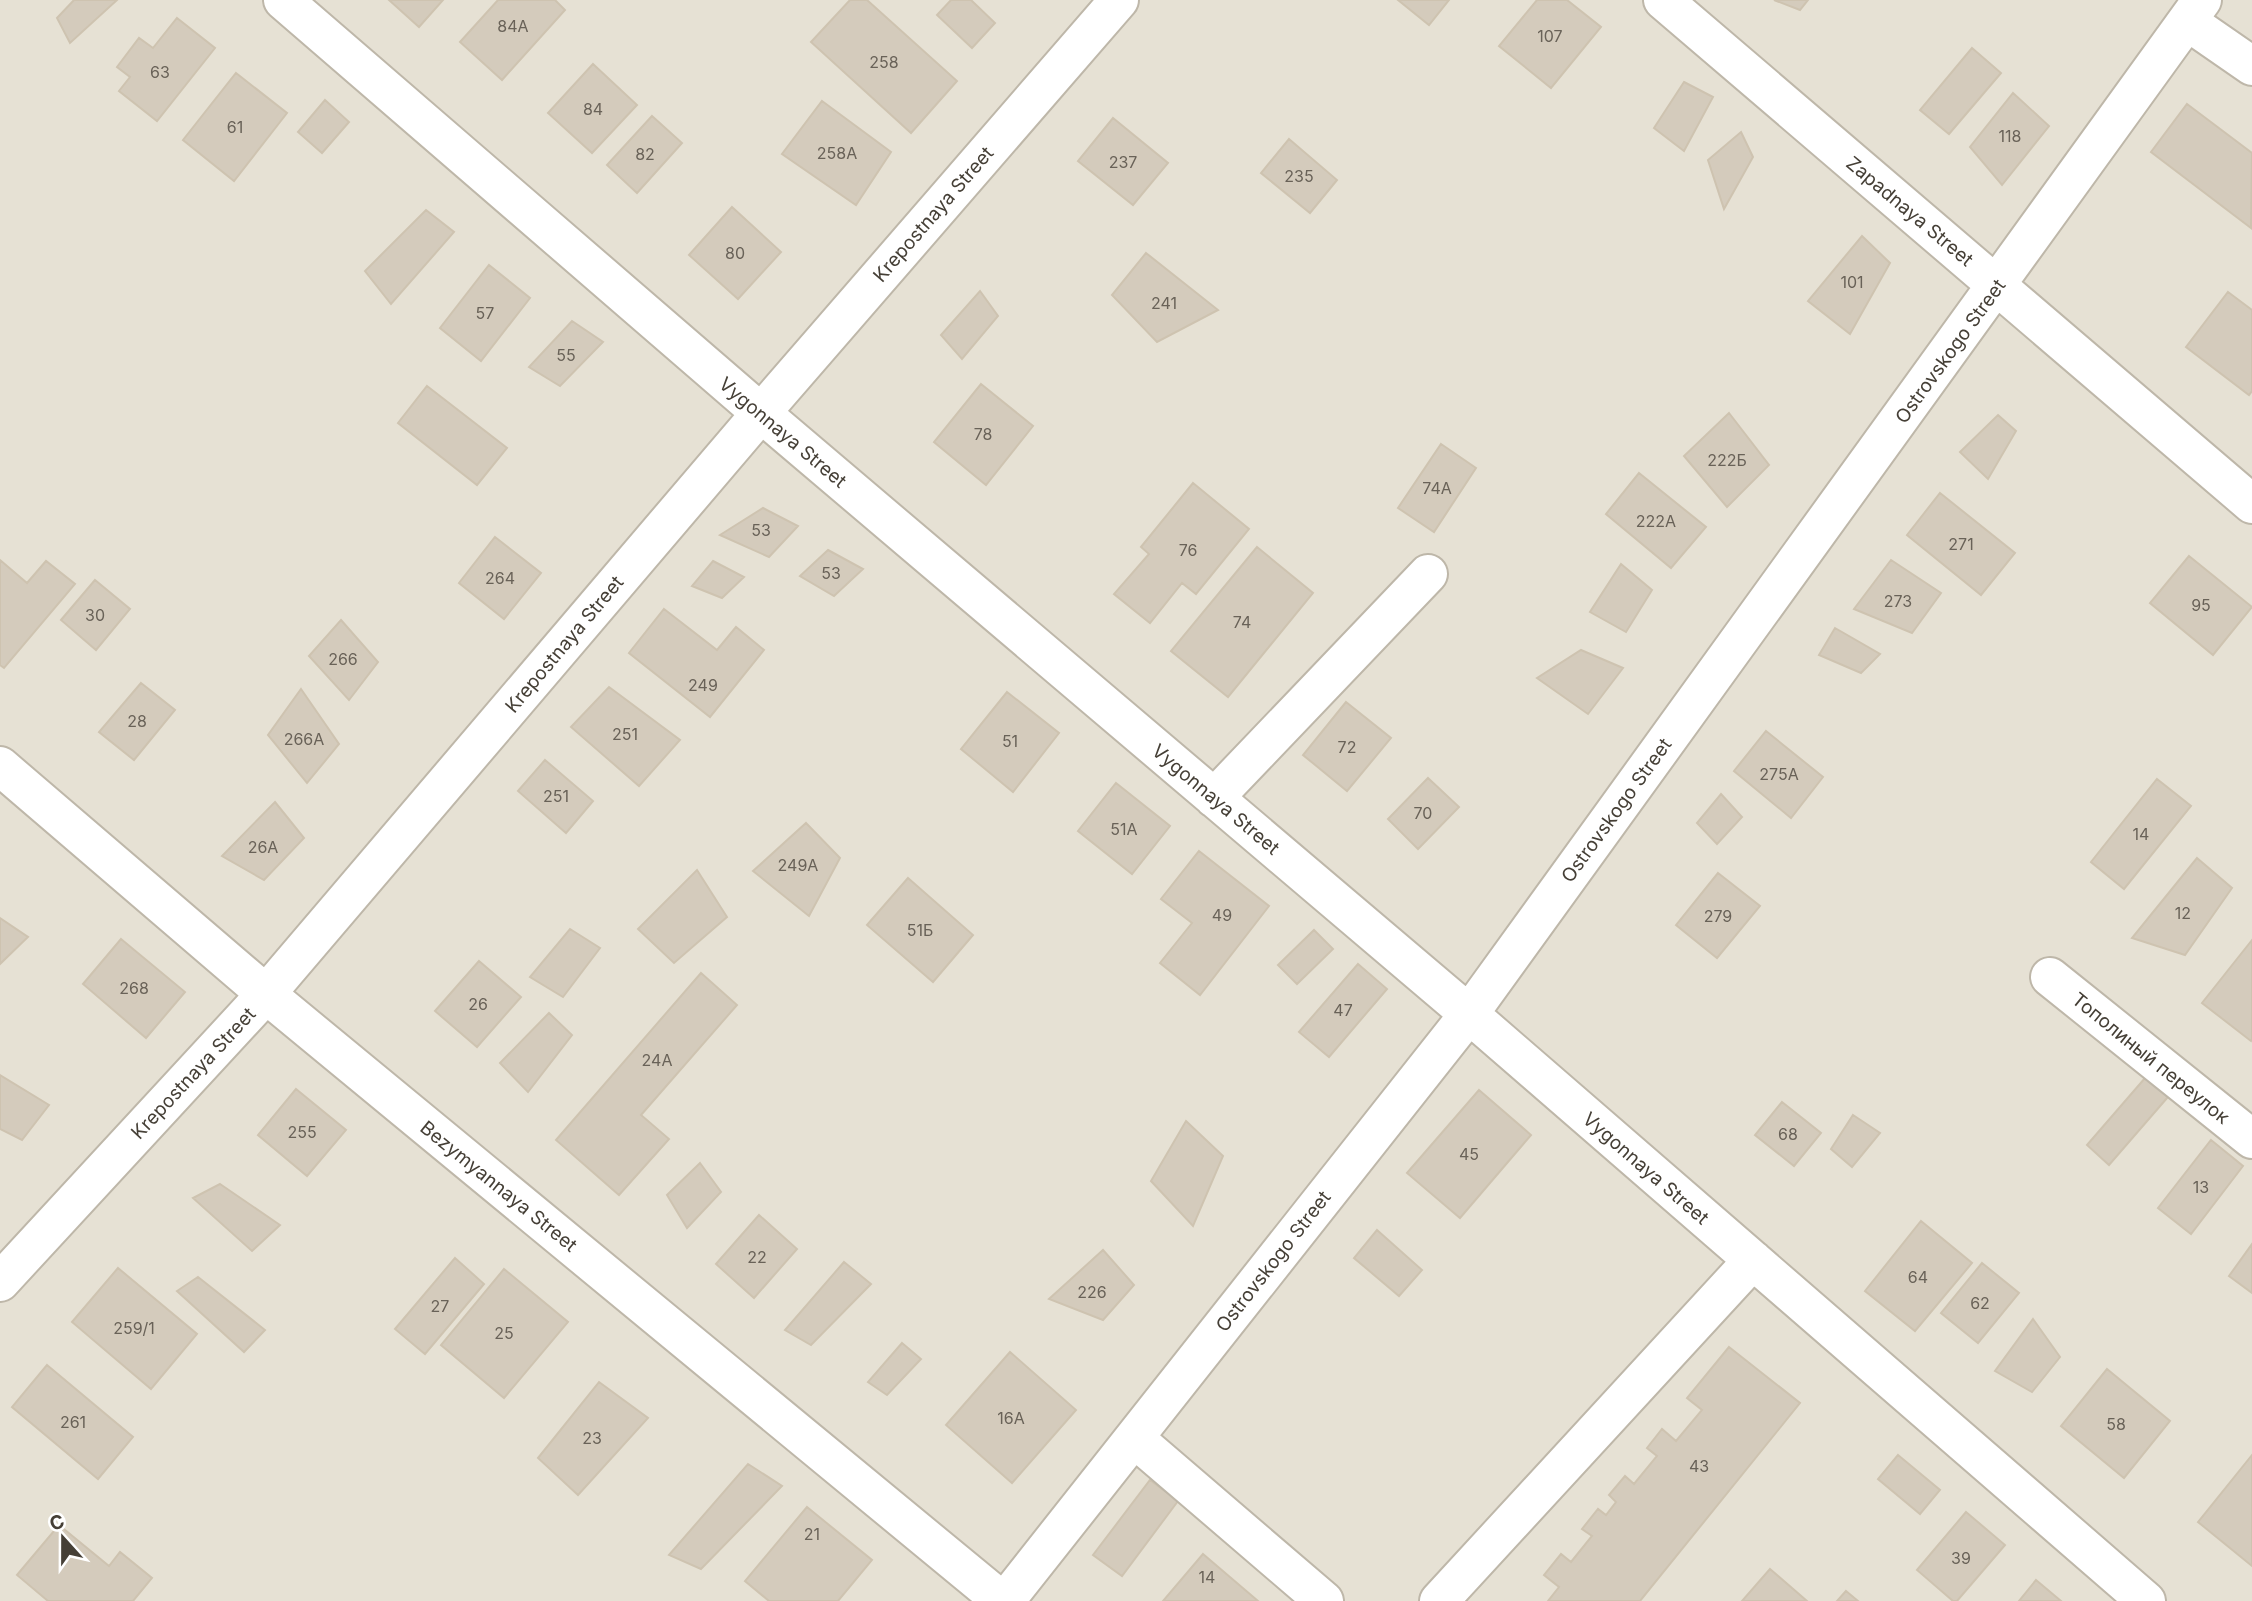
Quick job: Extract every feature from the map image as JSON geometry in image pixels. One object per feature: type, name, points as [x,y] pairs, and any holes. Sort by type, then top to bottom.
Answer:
[{"type":"street","name":"Vygonnaya Street","points":[[283,0],[761,413],[1469,1014],[2146,1601]]},
{"type":"street","name":"Krepostnaya Street","points":[[0,1282],[266,994],[761,413],[1119,0]]},
{"type":"street","name":"Zapadnaya Street","points":[[1663,0],[2252,504]]},
{"type":"street","name":"Ostrovskogo Street","points":[[1004,1601],[1469,1014],[2194,11]]},
{"type":"street","points":[[2194,11],[2252,66]]},
{"type":"street","points":[[1214,798],[1429,574]]},
{"type":"street","name":"Bezymyannaya Street","points":[[0,766],[266,994],[1004,1601]]},
{"type":"street","name":"Тополиный переулок","points":[[2050,977],[2252,1139]]},
{"type":"street","points":[[1439,1601],[1754,1260]]},
{"type":"street","points":[[1134,1438],[1324,1601]]},
{"type":"shaded area","points":[[0,0],[2252,0],[2252,1601],[0,1601]]},
{"type":"building","points":[[74,0],[117,0],[70,43],[57,18]]},
{"type":"building","points":[[389,0],[443,0],[419,27]]},
{"type":"building","points":[[498,0],[555,0],[565,10],[502,80],[460,42]]},
{"type":"building","points":[[850,0],[867,0],[957,81],[911,133],[811,42]]},
{"type":"building","points":[[951,0],[971,0],[995,23],[972,48],[937,15]]},
{"type":"building","points":[[1398,0],[1449,0],[1429,25]]},
{"type":"building","points":[[1537,0],[1567,0],[1601,27],[1551,88],[1499,46]]},
{"type":"building","points":[[1774,0],[1808,0],[1800,10]]},
{"type":"building","points":[[177,18],[215,48],[157,121],[119,91],[130,77],[117,67],[139,38],[153,48]]},
{"type":"building","points":[[1972,48],[2001,73],[1949,134],[1920,110]]},
{"type":"building","points":[[593,64],[637,105],[592,153],[548,113]]},
{"type":"building","points":[[236,73],[287,113],[234,181],[183,140]]},
{"type":"building","points":[[1684,82],[1713,97],[1684,151],[1654,128]]},
{"type":"building","points":[[2013,93],[2049,126],[2002,185],[1970,147]]},
{"type":"building","points":[[325,100],[349,122],[322,153],[298,132]]},
{"type":"building","points":[[822,101],[891,152],[856,205],[782,154]]},
{"type":"building","points":[[2187,104],[2252,153],[2251,228],[2151,152]]},
{"type":"building","points":[[652,116],[682,143],[637,193],[607,165]]},
{"type":"building","points":[[1113,118],[1168,163],[1133,205],[1078,161]]},
{"type":"building","points":[[1741,132],[1753,157],[1724,209],[1708,160]]},
{"type":"building","points":[[1289,139],[1337,180],[1310,213],[1261,173]]},
{"type":"building","points":[[732,207],[781,252],[738,299],[689,255]]},
{"type":"building","points":[[426,210],[454,232],[391,304],[365,271]]},
{"type":"building","points":[[1862,236],[1890,263],[1850,334],[1808,301]]},
{"type":"building","points":[[1146,253],[1218,310],[1157,342],[1112,295]]},
{"type":"building","points":[[489,265],[530,298],[481,361],[440,328]]},
{"type":"building","points":[[980,291],[998,316],[962,359],[941,335]]},
{"type":"building","points":[[2228,292],[2252,310],[2252,391],[2249,395],[2186,347]]},
{"type":"building","points":[[572,321],[603,342],[560,386],[529,367]]},
{"type":"building","points":[[981,384],[1033,426],[986,485],[934,442]]},
{"type":"building","points":[[427,386],[507,448],[477,485],[398,423]]},
{"type":"building","points":[[1729,413],[1769,465],[1727,507],[1684,456]]},
{"type":"building","points":[[1998,415],[2016,431],[1988,479],[1960,452]]},
{"type":"building","points":[[1441,444],[1476,468],[1434,532],[1398,508]]},
{"type":"building","points":[[1639,473],[1706,527],[1671,568],[1606,514]]},
{"type":"building","points":[[1193,483],[1249,529],[1196,594],[1182,583],[1150,623],[1114,594],[1149,554],[1141,547]]},
{"type":"building","points":[[1940,493],[2015,553],[1981,595],[1907,535]]},
{"type":"building","points":[[763,508],[798,526],[769,557],[720,535]]},
{"type":"building","points":[[495,537],[541,573],[504,619],[459,583]]},
{"type":"building","points":[[1257,547],[1313,593],[1228,697],[1171,651]]},
{"type":"building","points":[[828,550],[863,569],[834,596],[800,576]]},
{"type":"building","points":[[2189,556],[2252,607],[2213,655],[2150,603]]},
{"type":"building","points":[[0,560],[27,583],[46,561],[75,584],[4,668],[0,665]]},
{"type":"building","points":[[1891,560],[1941,593],[1912,633],[1854,609]]},
{"type":"building","points":[[713,561],[744,577],[722,598],[692,586]]},
{"type":"building","points":[[1621,564],[1652,590],[1626,632],[1590,612]]},
{"type":"building","points":[[95,580],[130,609],[96,650],[61,620]]},
{"type":"building","points":[[664,609],[717,650],[736,627],[764,650],[710,717],[629,653]]},
{"type":"building","points":[[341,620],[378,662],[349,700],[309,656]]},
{"type":"building","points":[[1835,628],[1880,654],[1861,673],[1819,655]]},
{"type":"building","points":[[1581,650],[1623,668],[1588,714],[1537,678]]},
{"type":"building","points":[[141,683],[175,710],[134,760],[99,732]]},
{"type":"building","points":[[609,687],[680,740],[639,786],[571,727]]},
{"type":"building","points":[[301,689],[339,744],[307,783],[268,735]]},
{"type":"building","points":[[1007,692],[1059,733],[1013,792],[961,749]]},
{"type":"building","points":[[1346,702],[1391,738],[1347,791],[1303,755]]},
{"type":"building","points":[[1766,731],[1823,777],[1791,818],[1734,771]]},
{"type":"building","points":[[545,760],[593,801],[566,833],[518,791]]},
{"type":"building","points":[[1428,778],[1459,807],[1418,849],[1388,819]]},
{"type":"building","points":[[2157,779],[2191,806],[2124,889],[2091,862]]},
{"type":"building","points":[[1116,783],[1170,826],[1132,874],[1078,831]]},
{"type":"building","points":[[1721,794],[1742,817],[1717,844],[1697,823]]},
{"type":"building","points":[[275,802],[304,838],[264,880],[222,856]]},
{"type":"building","points":[[806,823],[840,858],[809,916],[753,871]]},
{"type":"building","points":[[1199,851],[1269,906],[1200,995],[1160,963],[1192,923],[1161,899]]},
{"type":"building","points":[[2197,858],[2232,888],[2185,955],[2132,938]]},
{"type":"building","points":[[697,870],[727,917],[674,963],[638,929]]},
{"type":"building","points":[[1718,873],[1760,906],[1717,958],[1676,925]]},
{"type":"building","points":[[908,878],[973,935],[933,982],[867,925]]},
{"type":"building","points":[[0,918],[28,937],[0,964]]},
{"type":"building","points":[[570,929],[600,948],[563,997],[530,977]]},
{"type":"building","points":[[1314,930],[1333,949],[1297,984],[1278,965]]},
{"type":"building","points":[[121,939],[185,992],[146,1038],[83,984]]},
{"type":"building","points":[[2252,940],[2252,1039],[2251,1041],[2202,1003]]},
{"type":"building","points":[[479,961],[521,997],[477,1047],[435,1011]]},
{"type":"building","points":[[1358,964],[1387,989],[1329,1057],[1299,1032]]},
{"type":"building","points":[[701,973],[737,1005],[641,1115],[669,1139],[619,1195],[556,1140]]},
{"type":"building","points":[[549,1013],[572,1035],[528,1092],[500,1063]]},
{"type":"building","points":[[2152,1070],[2174,1090],[2109,1165],[2087,1145]]},
{"type":"building","points":[[0,1075],[49,1105],[22,1140],[0,1129]]},
{"type":"building","points":[[296,1089],[346,1130],[307,1176],[258,1135]]},
{"type":"building","points":[[1479,1090],[1531,1135],[1460,1218],[1407,1173]]},
{"type":"building","points":[[1782,1102],[1821,1133],[1794,1166],[1755,1135]]},
{"type":"building","points":[[1853,1115],[1880,1133],[1852,1167],[1831,1149]]},
{"type":"building","points":[[1186,1121],[1223,1156],[1193,1226],[1151,1181]]},
{"type":"building","points":[[2211,1140],[2243,1166],[2191,1234],[2158,1208]]},
{"type":"building","points":[[700,1163],[721,1192],[687,1228],[667,1195]]},
{"type":"building","points":[[220,1184],[280,1225],[252,1251],[193,1198]]},
{"type":"building","points":[[759,1215],[797,1249],[754,1298],[716,1264]]},
{"type":"building","points":[[1921,1221],[1972,1263],[1915,1331],[1865,1291]]},
{"type":"building","points":[[1377,1230],[1422,1270],[1399,1296],[1354,1258]]},
{"type":"building","points":[[2252,1244],[2252,1293],[2229,1276]]},
{"type":"building","points":[[1103,1250],[1134,1285],[1103,1320],[1049,1299]]},
{"type":"building","points":[[455,1258],[484,1284],[425,1354],[395,1329]]},
{"type":"building","points":[[844,1262],[871,1284],[811,1345],[785,1330]]},
{"type":"building","points":[[1982,1263],[2019,1293],[1978,1343],[1941,1313]]},
{"type":"building","points":[[118,1268],[197,1334],[151,1389],[72,1322]]},
{"type":"building","points":[[504,1269],[568,1322],[504,1398],[441,1345]]},
{"type":"building","points":[[198,1277],[265,1330],[244,1352],[177,1291]]},
{"type":"building","points":[[2033,1319],[2060,1357],[2032,1392],[1995,1371]]},
{"type":"building","points":[[902,1343],[921,1359],[887,1395],[868,1382]]},
{"type":"building","points":[[1729,1347],[1800,1403],[1640,1601],[1548,1601],[1559,1587],[1544,1575],[1561,1554],[1571,1562],[1592,1536],[1582,1529],[1598,1509],[1606,1515],[1616,1502],[1609,1495],[1625,1476],[1634,1484],[1657,1456],[1647,1448],[1662,1429],[1676,1441],[1702,1410],[1687,1398]]},
{"type":"building","points":[[1010,1352],[1076,1410],[1012,1483],[946,1425]]},
{"type":"building","points":[[47,1365],[133,1437],[98,1479],[12,1407]]},
{"type":"building","points":[[2107,1369],[2170,1421],[2124,1478],[2061,1426]]},
{"type":"building","points":[[599,1382],[648,1418],[578,1495],[538,1458]]},
{"type":"building","points":[[1898,1455],[1940,1490],[1920,1514],[1878,1479]]},
{"type":"building","points":[[2252,1455],[2252,1566],[2198,1522]]},
{"type":"building","points":[[748,1464],[782,1486],[701,1569],[669,1555]]},
{"type":"building","points":[[1150,1480],[1178,1501],[1122,1576],[1093,1555]]},
{"type":"building","points":[[807,1507],[872,1560],[838,1601],[769,1601],[745,1581]]},
{"type":"building","points":[[1966,1512],[2005,1545],[1957,1601],[1953,1601],[1917,1570]]},
{"type":"building","points":[[59,1525],[109,1566],[120,1552],[152,1578],[133,1601],[48,1601],[17,1575]]},
{"type":"building","points":[[1203,1554],[1258,1601],[1163,1601]]},
{"type":"building","points":[[1770,1569],[1807,1601],[1742,1601]]},
{"type":"building","points":[[2036,1580],[2061,1601],[2019,1601]]},
{"type":"building","points":[[1846,1591],[1858,1601],[1837,1601]]}]
